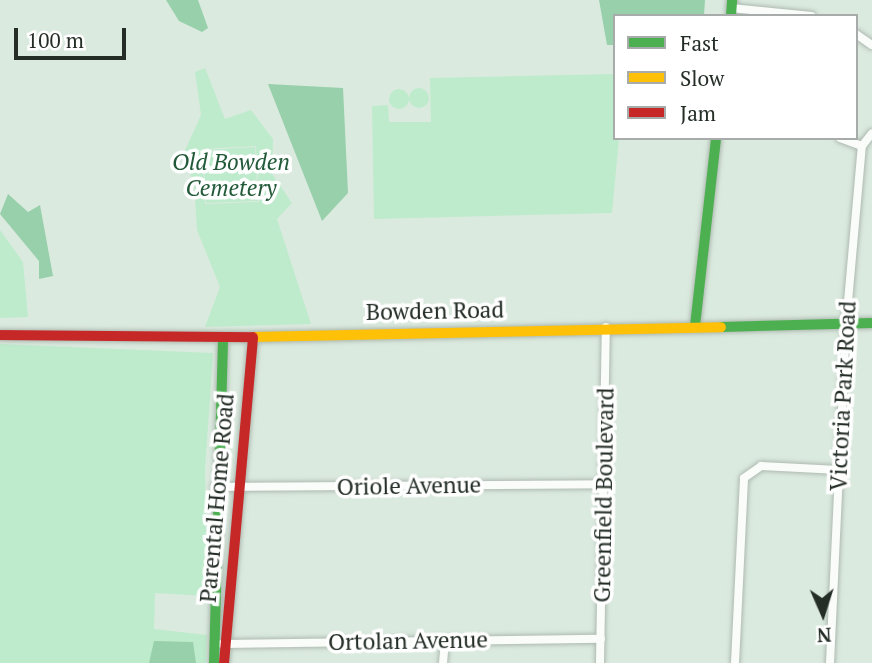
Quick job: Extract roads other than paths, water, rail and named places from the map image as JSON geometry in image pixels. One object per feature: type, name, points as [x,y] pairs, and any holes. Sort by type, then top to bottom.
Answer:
[{"type":"main road","points":[[695,326],[716,140]]},
{"type":"main road","name":"Bowden Road","points":[[0,335],[223,338],[607,327],[872,323]]},
{"type":"main road","name":"Parental Home Road","points":[[214,663],[227,611],[253,337]]},
{"type":"main road","name":"Parental Home Road","points":[[223,338],[214,487],[215,611],[224,663]]},
{"type":"main road","points":[[215,611],[227,611]]},
{"type":"street","points":[[731,8],[792,14]]},
{"type":"street","points":[[846,140],[862,146],[872,133]]},
{"type":"street","name":"Victoria Park Road","points":[[830,663],[846,324],[862,146]]},
{"type":"street","name":"Greenfield Boulevard","points":[[600,663],[607,327]]},
{"type":"street","points":[[735,663],[744,478],[761,466],[839,470]]},
{"type":"street","name":"Oriole Avenue","points":[[214,487],[604,484]]},
{"type":"street","name":"Ortolan Avenue","points":[[220,643],[601,639]]},
{"type":"street","points":[[443,663],[445,641]]},
{"type":"park label","name":"Old Bowden Cemetery","points":[[231,175]]}]
